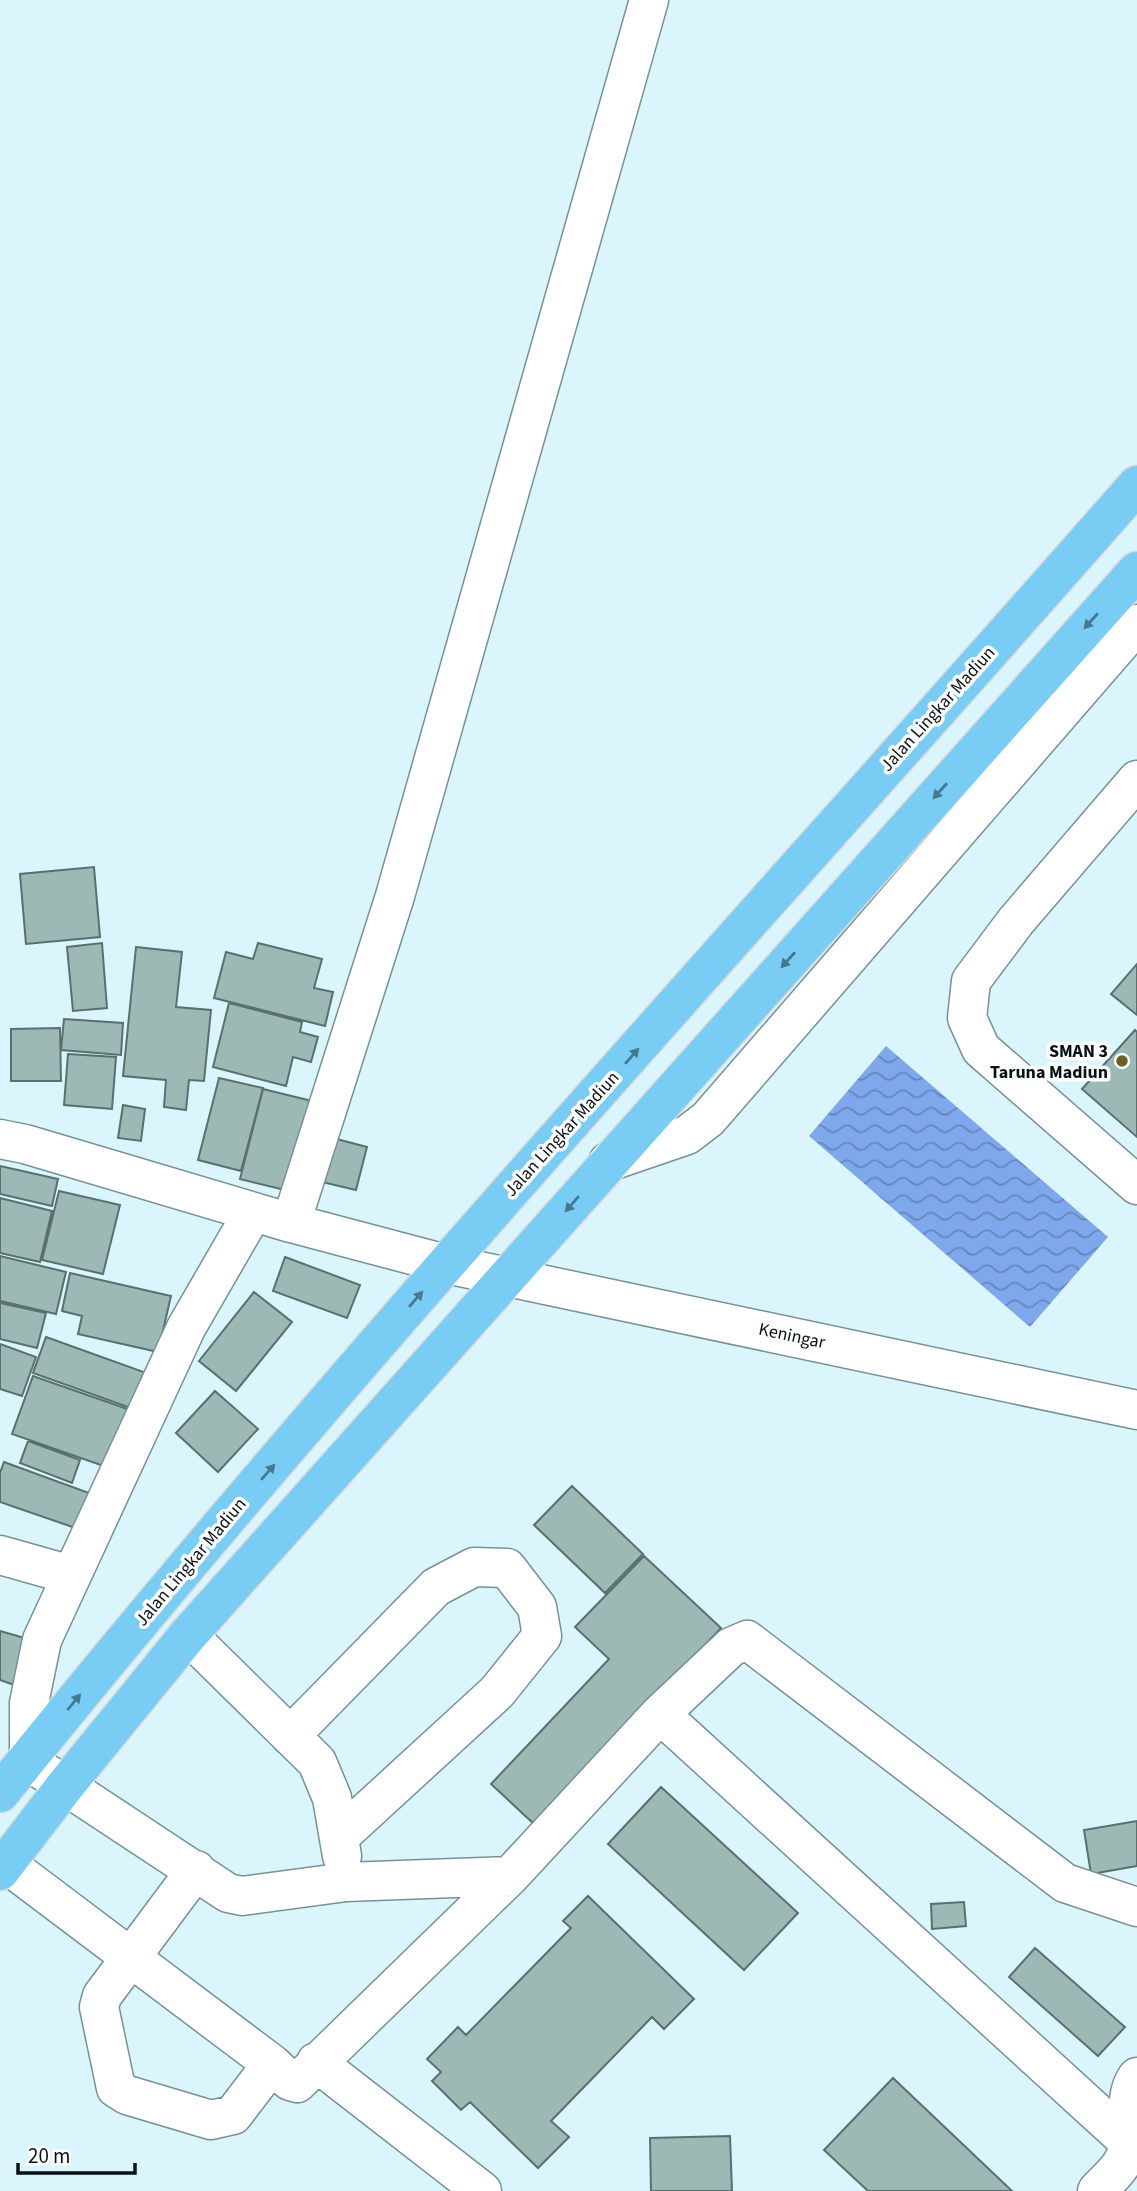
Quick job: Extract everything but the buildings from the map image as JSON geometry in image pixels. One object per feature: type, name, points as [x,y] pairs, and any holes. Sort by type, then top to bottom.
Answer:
[{"type":"main road","name":"Jalan Lingkar Madiun","points":[[0,1793],[152,1607],[446,1264],[1137,485]]},
{"type":"main road","points":[[2,1864],[188,1635],[1137,570]]},
{"type":"main road","points":[[982,661],[1021,700]]},
{"type":"street","points":[[291,1223],[394,896],[649,0]]},
{"type":"street","points":[[608,1162],[687,1135],[708,1119],[1137,624]]},
{"type":"street","points":[[1137,780],[1016,921],[971,981],[967,1018],[981,1049],[1137,1185]]},
{"type":"street","name":"Keningar","points":[[0,1139],[291,1223],[446,1264],[1137,1410]]},
{"type":"street","points":[[253,1212],[186,1328],[42,1640],[29,1703],[29,1757],[65,1786],[196,1870],[219,1890],[242,1896],[346,1882],[510,1876]]},
{"type":"street","points":[[0,1555],[71,1576]]},
{"type":"street","points":[[290,1736],[436,1587],[474,1567],[507,1567],[537,1607],[542,1636],[497,1692],[339,1837]]},
{"type":"street","points":[[188,1635],[317,1762],[326,1779],[346,1882]]},
{"type":"street","points":[[2,1864],[131,1956],[272,2064],[290,2081],[297,2083],[510,1876],[660,1714],[731,1647],[747,1640],[1065,1883],[1137,1907]]},
{"type":"street","points":[[660,1714],[1130,2144]]},
{"type":"street","points":[[196,1870],[110,1983],[99,2007],[116,2088],[127,2095],[211,2120],[225,2119],[233,2116],[272,2064]]},
{"type":"street","points":[[316,2062],[482,2191]]},
{"type":"street","points":[[1097,2191],[1124,2161],[1130,2144],[1129,2094],[1137,2077]]},
{"type":"water","points":[[886,1046],[1108,1237],[1030,1327],[809,1136]]},
{"type":"place","name":"SMAN 3 Taruna Madiun","points":[[1122,1061]]}]
